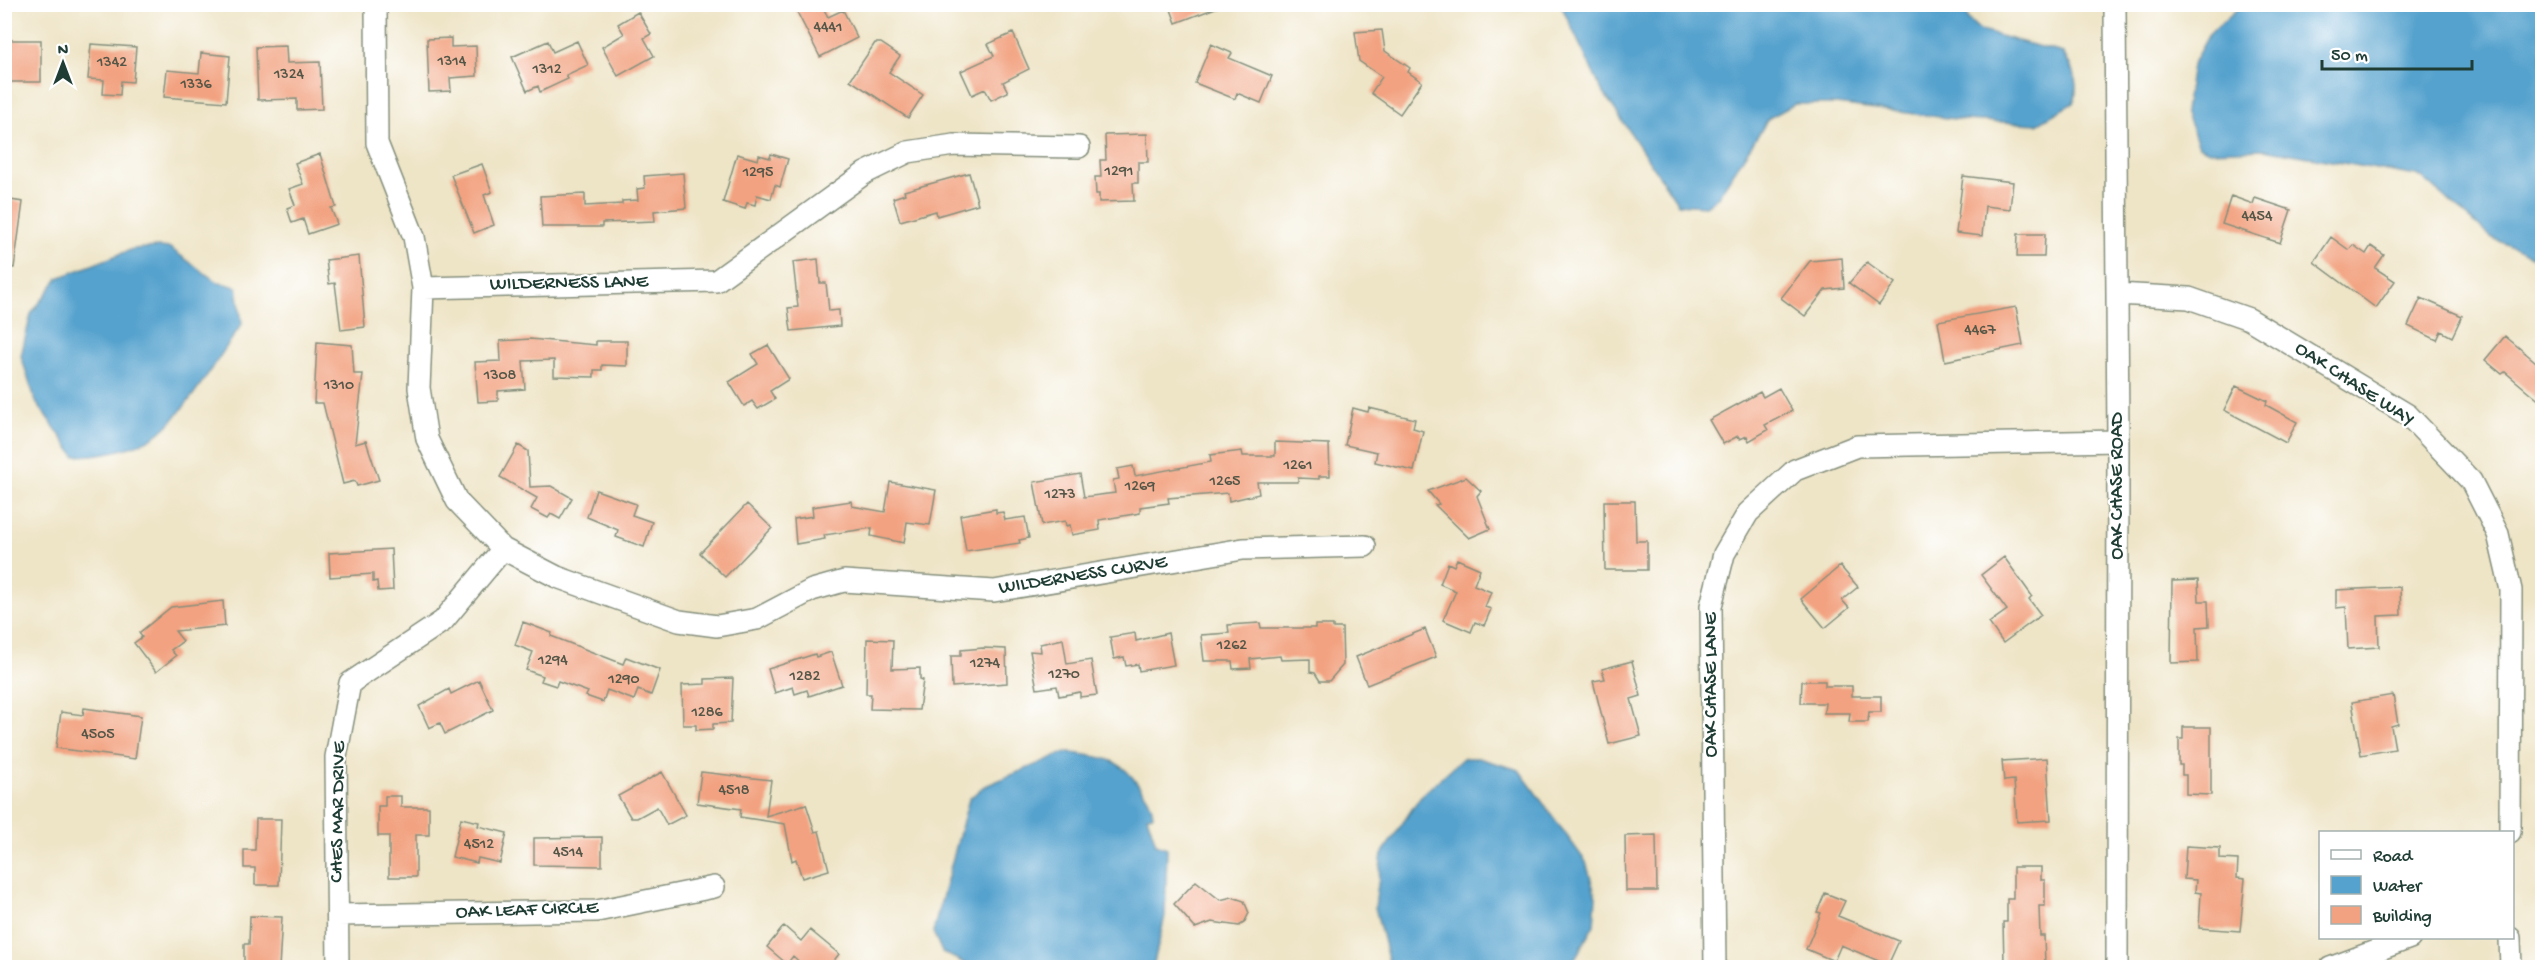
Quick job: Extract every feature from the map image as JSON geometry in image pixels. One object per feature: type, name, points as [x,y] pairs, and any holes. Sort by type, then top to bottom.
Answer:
[{"type":"street","name":"WILDERNESS CURVE","points":[[376,4],[377,143],[414,237],[423,288],[419,388],[427,439],[457,501],[503,549],[557,577],[679,621],[717,626],[757,619],[812,590],[844,581],[994,591],[1243,549],[1365,546]]},
{"type":"street","name":"OAK CHASE ROAD","points":[[2115,4],[2118,441],[2117,968]]},
{"type":"street","name":"WILDERNESS LANE","points":[[423,288],[716,280],[865,173],[908,152],[954,145],[1079,147]]},
{"type":"street","name":"OAK CHASE WAY","points":[[2117,294],[2189,298],[2249,319],[2408,415],[2471,481],[2498,534],[2511,590],[2510,831]]},
{"type":"street","name":"OAK CHASE LANE","points":[[1715,968],[1711,606],[1724,554],[1748,513],[1795,470],[1857,446],[2118,441]]},
{"type":"street","name":"CHES MAR DRIVE","points":[[338,968],[336,758],[350,682],[443,621],[503,549]]},
{"type":"street","name":"OAK LEAF CIRCLE","points":[[338,915],[597,911],[714,887]]},
{"type":"street","points":[[2330,968],[2407,939]]},
{"type":"street","points":[[2510,939],[2511,968]]},
{"type":"water","points":[[1561,5],[1965,5],[1968,19],[1981,31],[2063,53],[2076,84],[2075,97],[2073,103],[2037,124],[1963,120],[1836,104],[1795,104],[1769,118],[1717,198],[1706,206],[1678,204],[1601,89]]},
{"type":"water","points":[[2242,5],[2542,5],[2542,261],[2491,237],[2422,177],[2264,149],[2209,151],[2199,146],[2185,112],[2192,65],[2209,34]]},
{"type":"water","points":[[170,248],[217,282],[237,287],[242,324],[189,400],[166,427],[155,436],[138,445],[116,451],[75,456],[36,402],[21,356],[31,314],[58,278],[133,249]]},
{"type":"water","points":[[1066,752],[1099,757],[1116,763],[1131,776],[1150,803],[1153,815],[1147,816],[1156,844],[1167,848],[1165,916],[1153,967],[972,967],[942,952],[933,932],[969,799],[983,787]]},
{"type":"water","points":[[1463,758],[1478,758],[1519,770],[1586,862],[1596,897],[1594,925],[1570,967],[1390,967],[1375,907],[1382,854],[1420,797]]},
{"type":"building","points":[[793,4],[821,4],[828,17],[843,10],[857,38],[820,57]]},
{"type":"building","points":[[1169,4],[1221,4],[1221,6],[1176,23]]},
{"type":"building","points":[[638,12],[651,34],[644,38],[654,56],[618,76],[602,47],[624,34],[618,24]]},
{"type":"building","points":[[1382,30],[1385,51],[1410,68],[1408,72],[1422,82],[1400,114],[1371,93],[1382,77],[1359,61],[1355,32]]},
{"type":"building","points":[[1013,33],[1029,69],[1003,82],[1008,92],[991,100],[985,89],[972,95],[961,71],[994,56],[988,44]]},
{"type":"building","points":[[451,38],[451,47],[476,46],[477,76],[450,78],[451,91],[429,92],[427,39]]},
{"type":"building","points":[[9,40],[41,40],[41,82],[4,82],[4,48],[10,48]]},
{"type":"building","points":[[548,41],[553,52],[577,41],[588,65],[566,75],[568,79],[540,92],[538,86],[527,91],[512,57]]},
{"type":"building","points":[[875,43],[881,43],[900,56],[889,72],[923,95],[908,118],[850,80]]},
{"type":"building","points":[[91,44],[136,47],[133,82],[121,81],[120,95],[103,94],[104,80],[88,79]]},
{"type":"building","points":[[1211,44],[1232,53],[1229,58],[1272,76],[1261,103],[1237,93],[1235,99],[1195,83]]},
{"type":"building","points":[[286,46],[287,63],[320,62],[322,109],[297,110],[297,99],[258,100],[256,47]]},
{"type":"building","points":[[201,53],[230,56],[226,102],[164,97],[167,70],[199,73]]},
{"type":"building","points":[[1147,134],[1148,162],[1138,162],[1138,183],[1133,183],[1134,201],[1099,202],[1095,177],[1101,177],[1100,160],[1106,160],[1105,135]]},
{"type":"building","points":[[320,154],[336,207],[331,208],[337,224],[308,234],[303,219],[292,223],[287,208],[295,205],[289,189],[303,184],[295,163]]},
{"type":"building","points":[[737,154],[758,160],[759,155],[770,158],[771,154],[788,159],[780,187],[775,185],[771,199],[757,195],[755,205],[747,203],[745,209],[723,202]]},
{"type":"building","points":[[482,164],[492,192],[484,195],[494,225],[474,233],[451,175]]},
{"type":"building","points":[[683,173],[686,208],[654,211],[655,221],[602,223],[602,227],[542,227],[540,196],[585,194],[585,206],[622,204],[622,201],[638,200],[637,189],[645,188],[644,176]]},
{"type":"building","points":[[969,173],[978,204],[937,216],[936,211],[900,221],[893,198],[905,194],[904,191]]},
{"type":"building","points":[[1963,176],[2013,182],[2010,209],[1985,206],[1982,236],[1956,233]]},
{"type":"building","points":[[2231,196],[2253,204],[2255,198],[2291,210],[2280,243],[2222,224]]},
{"type":"building","points":[[4,199],[23,202],[14,268],[4,267]]},
{"type":"building","points":[[2018,234],[2045,234],[2044,257],[2017,257]]},
{"type":"building","points":[[2331,237],[2349,250],[2353,245],[2366,254],[2371,246],[2384,255],[2375,268],[2395,281],[2376,308],[2314,262]]},
{"type":"building","points":[[359,256],[365,327],[341,330],[335,283],[329,284],[326,260]]},
{"type":"building","points":[[1842,258],[1844,288],[1825,290],[1805,316],[1781,298],[1810,261]]},
{"type":"building","points":[[818,259],[820,283],[826,283],[829,311],[839,310],[840,326],[791,331],[788,308],[798,307],[793,262]]},
{"type":"building","points":[[1867,262],[1895,283],[1879,305],[1849,283]]},
{"type":"building","points":[[2421,298],[2462,316],[2452,337],[2441,331],[2437,340],[2408,326]]},
{"type":"building","points":[[2016,307],[2023,345],[1945,361],[1938,321]]},
{"type":"building","points":[[2505,336],[2542,367],[2542,403],[2505,372],[2502,374],[2485,360]]},
{"type":"building","points":[[530,339],[596,345],[596,341],[627,341],[627,366],[602,365],[602,370],[594,370],[594,377],[554,376],[554,360],[523,361],[525,389],[498,391],[498,401],[478,402],[475,362],[501,361],[500,341]]},
{"type":"building","points":[[317,342],[352,345],[354,374],[363,374],[355,444],[366,441],[379,480],[357,486],[355,481],[343,484],[323,403],[314,403]]},
{"type":"building","points":[[768,345],[789,379],[770,391],[775,399],[758,409],[752,401],[744,406],[729,382],[758,364],[752,354]]},
{"type":"building","points":[[2236,386],[2267,401],[2266,405],[2297,422],[2286,443],[2224,410]]},
{"type":"building","points":[[1779,388],[1792,411],[1765,425],[1768,430],[1749,441],[1747,436],[1740,439],[1738,436],[1723,444],[1709,420],[1760,392],[1763,397]]},
{"type":"building","points":[[1353,408],[1368,412],[1369,408],[1415,419],[1413,428],[1423,431],[1414,471],[1375,462],[1377,452],[1345,445]]},
{"type":"building","points":[[1275,442],[1329,444],[1330,476],[1319,476],[1319,479],[1298,478],[1298,482],[1257,482],[1259,494],[1229,501],[1228,493],[1168,498],[1169,503],[1140,507],[1140,513],[1099,520],[1100,530],[1072,535],[1070,525],[1066,526],[1065,521],[1042,525],[1034,482],[1080,474],[1084,497],[1115,493],[1113,480],[1119,479],[1117,469],[1133,466],[1135,476],[1211,462],[1210,455],[1242,451],[1243,456],[1275,456]]},
{"type":"building","points":[[518,445],[528,451],[530,487],[551,486],[572,498],[560,519],[551,514],[548,518],[531,509],[537,498],[500,477]]},
{"type":"building","points":[[1466,477],[1481,491],[1477,496],[1490,529],[1469,538],[1435,505],[1439,504],[1428,491]]},
{"type":"building","points":[[890,482],[936,490],[930,525],[907,522],[904,543],[871,536],[872,528],[824,535],[825,539],[796,544],[794,519],[813,516],[812,507],[851,501],[852,506],[885,512]]},
{"type":"building","points":[[596,490],[636,504],[632,515],[652,522],[644,547],[616,537],[618,530],[587,517]]},
{"type":"building","points":[[1604,501],[1635,501],[1636,541],[1647,541],[1647,570],[1605,570]]},
{"type":"building","points":[[747,504],[772,528],[725,577],[700,553]]},
{"type":"building","points":[[996,509],[996,513],[1003,512],[1005,520],[1025,517],[1029,538],[1019,540],[1020,543],[966,551],[960,515]]},
{"type":"building","points":[[391,549],[393,590],[378,591],[377,581],[373,582],[373,574],[330,577],[329,553]]},
{"type":"building","points":[[2004,557],[2032,596],[2029,599],[2041,615],[2003,643],[1989,623],[2007,610],[1981,575]]},
{"type":"building","points":[[1457,559],[1480,569],[1474,585],[1491,592],[1485,607],[1491,609],[1484,626],[1475,622],[1471,632],[1443,620],[1456,591],[1440,584],[1448,563],[1454,566]]},
{"type":"building","points":[[1840,566],[1858,587],[1842,600],[1849,608],[1825,628],[1801,599]]},
{"type":"building","points":[[2198,580],[2199,601],[2208,601],[2209,626],[2197,627],[2198,662],[2171,663],[2172,581]]},
{"type":"building","points":[[2400,587],[2401,615],[2378,616],[2379,647],[2348,649],[2346,607],[2336,608],[2336,590]]},
{"type":"building","points":[[223,601],[225,626],[175,631],[183,641],[171,650],[176,656],[156,672],[134,643],[142,637],[139,633],[171,607]]},
{"type":"building","points":[[523,622],[552,633],[551,636],[623,664],[626,657],[660,670],[651,695],[638,690],[634,700],[607,690],[603,702],[586,696],[588,692],[558,681],[556,686],[541,681],[543,676],[526,670],[533,652],[515,645]]},
{"type":"building","points":[[1260,623],[1261,628],[1315,628],[1315,625],[1333,625],[1333,628],[1342,628],[1343,665],[1329,681],[1320,681],[1315,673],[1310,672],[1310,659],[1281,660],[1280,656],[1250,659],[1251,668],[1233,669],[1232,661],[1204,661],[1201,635],[1229,633],[1228,625]]},
{"type":"building","points":[[1425,629],[1436,657],[1367,685],[1356,657]]},
{"type":"building","points":[[1135,633],[1136,641],[1168,633],[1174,665],[1139,671],[1138,664],[1126,666],[1124,657],[1114,659],[1110,637]]},
{"type":"building","points":[[867,639],[893,640],[892,669],[920,668],[920,679],[923,680],[919,710],[870,709],[871,694],[866,694]]},
{"type":"building","points":[[1063,639],[1067,664],[1091,660],[1097,695],[1080,697],[1080,692],[1059,696],[1057,686],[1037,689],[1030,651],[1041,652],[1040,644]]},
{"type":"building","points":[[1006,649],[1007,683],[952,687],[951,656],[961,656],[961,650]]},
{"type":"building","points":[[831,652],[842,685],[809,696],[807,690],[795,694],[793,687],[775,693],[768,669],[815,654],[816,657]]},
{"type":"building","points":[[1632,661],[1641,696],[1631,699],[1641,736],[1609,744],[1593,681],[1605,679],[1602,669]]},
{"type":"building","points":[[733,678],[731,723],[713,724],[713,729],[696,730],[696,725],[683,725],[682,685],[705,684],[705,679]]},
{"type":"building","points":[[479,680],[493,710],[445,734],[440,723],[429,728],[419,706],[449,689],[451,694]]},
{"type":"building","points":[[1802,681],[1825,681],[1825,686],[1852,686],[1852,696],[1881,696],[1881,712],[1869,712],[1868,722],[1849,722],[1850,713],[1824,713],[1825,703],[1801,703]]},
{"type":"building","points":[[2393,695],[2398,724],[2391,726],[2395,749],[2361,755],[2352,702]]},
{"type":"building","points":[[84,708],[141,716],[135,759],[56,748],[61,712],[83,715]]},
{"type":"building","points":[[2183,727],[2211,727],[2211,795],[2186,794],[2186,775],[2182,775],[2182,765],[2179,765],[2179,739],[2183,739]]},
{"type":"building","points":[[2047,758],[2051,820],[2017,822],[2014,780],[2004,781],[2002,761]]},
{"type":"building","points":[[662,772],[686,815],[667,825],[657,807],[637,818],[631,818],[618,796]]},
{"type":"building","points":[[701,772],[771,780],[766,816],[806,804],[815,832],[819,831],[829,870],[802,878],[796,859],[792,861],[785,824],[740,817],[741,809],[697,803]]},
{"type":"building","points":[[385,796],[401,796],[401,807],[429,807],[429,835],[416,835],[416,877],[389,877],[389,836],[378,836],[378,806],[385,806]]},
{"type":"building","points":[[461,818],[479,822],[478,826],[507,833],[500,863],[478,858],[477,863],[452,857]]},
{"type":"building","points":[[256,819],[281,819],[279,885],[255,885],[255,868],[244,868],[244,850],[255,850]]},
{"type":"building","points":[[1656,835],[1657,891],[1626,891],[1625,836]]},
{"type":"building","points":[[602,837],[602,866],[534,865],[534,838]]},
{"type":"building","points":[[2186,846],[2220,848],[2220,859],[2238,860],[2237,878],[2245,879],[2240,931],[2199,928],[2201,893],[2195,892],[2196,880],[2184,879]]},
{"type":"building","points":[[2013,867],[2041,867],[2041,880],[2045,880],[2045,906],[2039,906],[2040,936],[2044,936],[2045,964],[2004,964],[2003,922],[2007,922],[2007,899],[2013,899]]},
{"type":"building","points":[[1196,881],[1220,900],[1232,897],[1244,901],[1249,913],[1244,923],[1239,926],[1212,922],[1195,928],[1174,904]]},
{"type":"building","points":[[1825,893],[1845,901],[1838,916],[1899,941],[1888,965],[1841,945],[1834,961],[1806,949],[1821,913],[1817,912]]},
{"type":"building","points":[[250,916],[282,917],[279,968],[250,968],[250,963],[244,963],[244,944],[249,944]]},
{"type":"building","points":[[784,926],[801,941],[810,930],[839,954],[828,968],[806,968],[793,956],[787,964],[767,947]]}]
